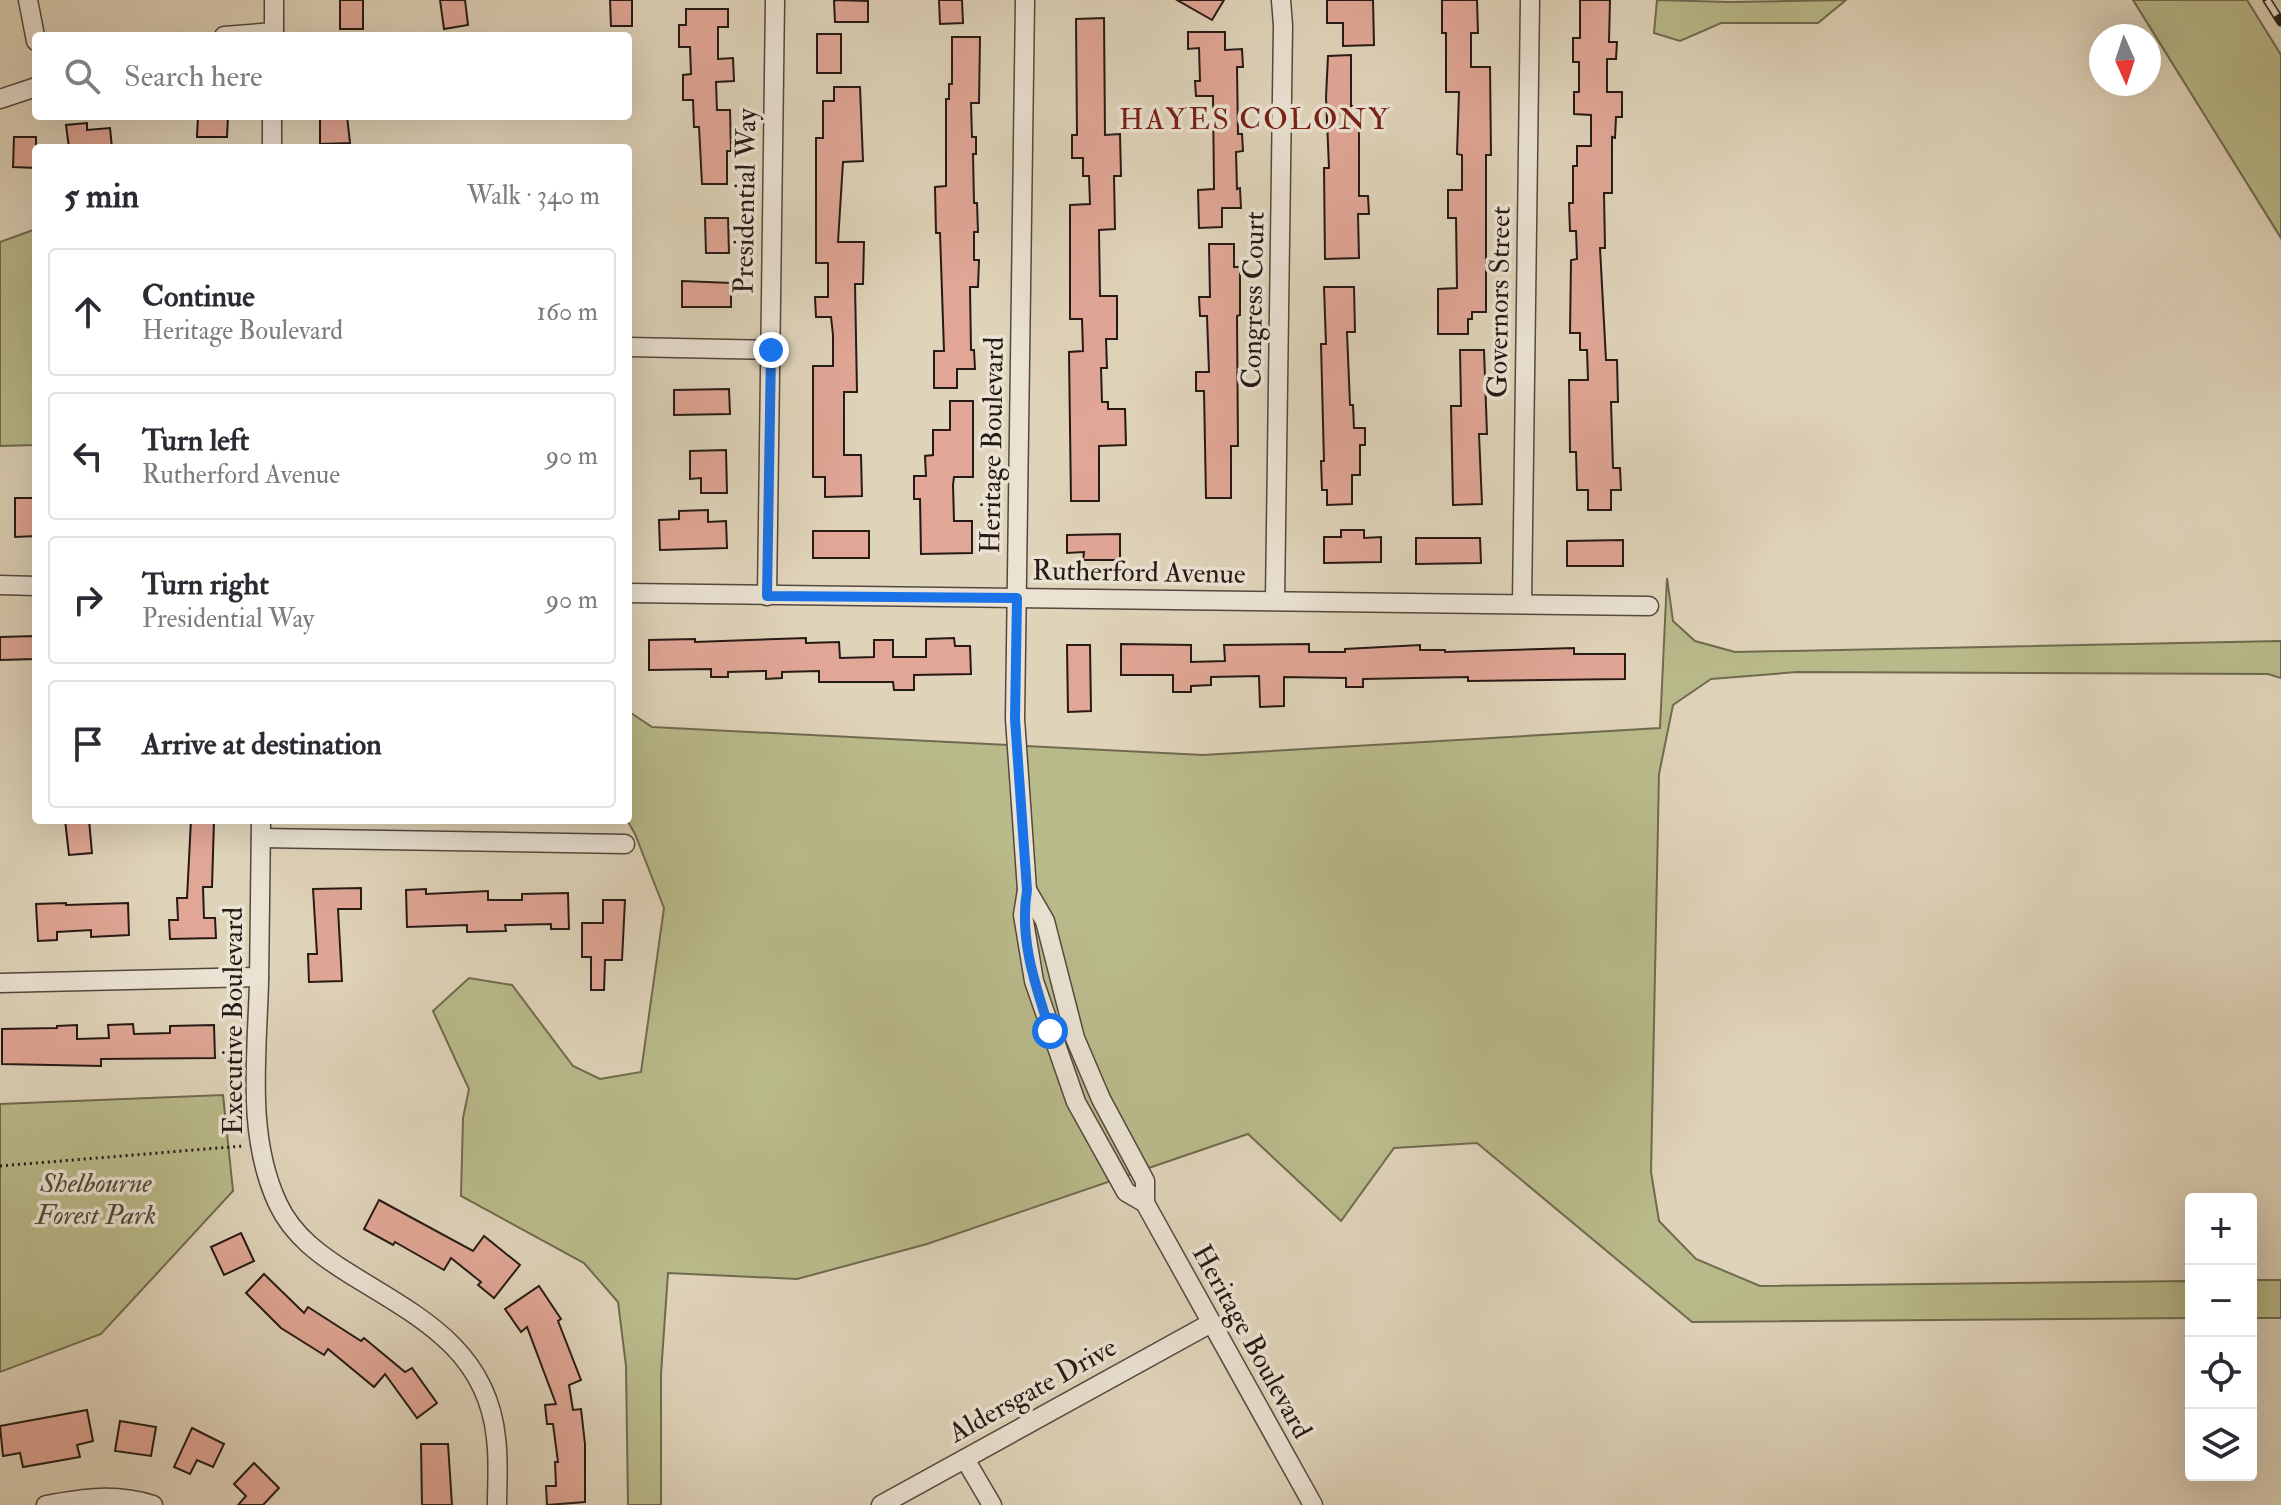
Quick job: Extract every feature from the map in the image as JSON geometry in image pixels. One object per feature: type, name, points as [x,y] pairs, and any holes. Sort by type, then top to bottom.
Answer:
[{"type":"street","points":[[28,0],[34,32]]},
{"type":"street","points":[[274,0],[274,32]]},
{"type":"street","name":"Presidential Way","points":[[767,596],[775,0]]},
{"type":"street","name":"Heritage Boulevard","points":[[1025,0],[1015,719],[1027,890],[1045,921],[1075,1038],[1101,1099],[1145,1181],[1145,1203],[1313,1505]]},
{"type":"street","name":"Congress Court","points":[[1275,600],[1281,0]]},
{"type":"street","name":"Governors Street","points":[[1522,604],[1530,0]]},
{"type":"street","points":[[0,99],[32,88]]},
{"type":"street","points":[[272,120],[272,144]]},
{"type":"street","points":[[632,347],[771,350]]},
{"type":"street","points":[[0,585],[32,586]]},
{"type":"street","name":"Rutherford Avenue","points":[[632,593],[1649,606]]},
{"type":"street","points":[[261,829],[625,844]]},
{"type":"street","name":"Executive Boulevard","points":[[261,829],[256,1082],[259,1145],[266,1178],[279,1207],[300,1237],[330,1262],[430,1323],[469,1363],[486,1396],[497,1439],[497,1505]]},
{"type":"street","points":[[0,983],[259,977]]},
{"type":"street","name":"Aldersgate Drive","points":[[881,1505],[1211,1323]]},
{"type":"street","points":[[965,1459],[992,1505]]},
{"type":"street","points":[[46,1505],[87,1497],[113,1497],[153,1505]]},
{"type":"path","points":[[0,1166],[259,1145]]},
{"type":"green space","points":[[1657,0],[1846,0],[1818,23],[1721,23],[1680,41],[1654,33]]},
{"type":"green space","points":[[2133,0],[2247,0],[2281,55],[2281,238],[2161,45],[2161,24],[2148,24]]},
{"type":"green space","points":[[32,230],[32,445],[0,446],[0,242]]},
{"type":"green space","points":[[1667,578],[1673,621],[1695,641],[1735,652],[2281,641],[2281,678],[2268,674],[1797,672],[1711,679],[1673,705],[1659,774],[1651,1172],[1659,1221],[1696,1259],[1760,1286],[2185,1281],[2185,1318],[1692,1322],[1477,1143],[1394,1148],[1341,1221],[1248,1134],[927,1244],[797,1279],[668,1273],[661,1374],[661,1505],[628,1505],[626,1366],[618,1302],[584,1263],[461,1196],[463,1118],[469,1089],[433,1011],[469,978],[512,985],[573,1066],[600,1079],[641,1072],[664,908],[629,824],[632,824],[632,714],[652,727],[1203,755],[1660,728]]},
{"type":"green space","name":"Shelbourne Forest Park","points":[[223,1095],[233,1191],[101,1334],[0,1372],[0,1104]]},
{"type":"green space","points":[[2257,1280],[2281,1280],[2281,1318],[2257,1318]]},
{"type":"building","points":[[340,0],[363,0],[363,29],[340,29]]},
{"type":"building","points":[[440,0],[465,0],[468,25],[444,29]]},
{"type":"building","points":[[610,0],[632,0],[632,26],[611,26]]},
{"type":"building","points":[[834,0],[868,1],[868,22],[835,22]]},
{"type":"building","points":[[939,0],[962,0],[963,23],[940,24]]},
{"type":"building","points":[[1177,0],[1224,0],[1212,20]]},
{"type":"building","points":[[1327,0],[1373,0],[1374,45],[1343,46],[1343,23],[1327,23]]},
{"type":"building","points":[[1442,0],[1477,0],[1478,33],[1471,33],[1471,67],[1490,67],[1491,155],[1486,155],[1486,312],[1472,312],[1472,319],[1468,319],[1468,334],[1438,334],[1438,289],[1457,288],[1456,218],[1448,218],[1448,190],[1462,190],[1462,155],[1457,154],[1459,92],[1446,92],[1446,33],[1442,33]]},
{"type":"building","points":[[1580,0],[1610,0],[1609,42],[1617,42],[1616,59],[1607,59],[1607,92],[1622,92],[1622,117],[1616,117],[1615,138],[1612,137],[1612,193],[1604,193],[1605,248],[1600,248],[1606,360],[1617,360],[1618,402],[1611,402],[1613,468],[1620,468],[1621,490],[1611,490],[1611,510],[1588,510],[1588,490],[1577,490],[1576,452],[1570,452],[1569,380],[1588,380],[1587,350],[1580,350],[1580,333],[1570,333],[1571,260],[1577,259],[1576,231],[1570,231],[1573,166],[1577,166],[1577,146],[1591,146],[1591,115],[1574,114],[1574,92],[1579,92],[1579,62],[1573,62],[1573,38],[1580,38]]},
{"type":"building","points":[[686,9],[728,9],[728,27],[718,27],[718,59],[733,58],[734,81],[716,82],[717,110],[730,110],[731,151],[727,151],[727,184],[702,184],[699,127],[694,127],[693,100],[683,100],[683,75],[691,74],[690,47],[679,47],[679,25],[686,25]]},
{"type":"building","points":[[1104,18],[1105,135],[1120,134],[1121,176],[1114,176],[1115,229],[1099,230],[1100,296],[1117,296],[1117,339],[1106,339],[1107,368],[1101,368],[1102,402],[1108,402],[1108,409],[1125,409],[1126,445],[1099,446],[1099,501],[1071,501],[1069,352],[1083,351],[1082,319],[1070,319],[1070,205],[1090,204],[1089,176],[1083,176],[1083,158],[1072,158],[1072,135],[1077,135],[1076,19]]},
{"type":"building","points":[[1188,32],[1225,32],[1225,50],[1242,49],[1243,67],[1237,67],[1238,134],[1242,134],[1243,151],[1236,152],[1241,208],[1222,208],[1222,227],[1199,228],[1198,190],[1214,189],[1213,96],[1196,96],[1195,81],[1200,81],[1199,48],[1188,49]]},
{"type":"building","points":[[817,34],[841,34],[841,73],[817,73]]},
{"type":"building","points":[[952,37],[980,37],[979,103],[971,103],[972,137],[976,137],[976,154],[973,154],[974,203],[977,203],[978,232],[974,232],[974,260],[979,260],[978,287],[970,287],[971,350],[974,350],[975,369],[957,369],[957,388],[934,388],[934,351],[944,351],[940,233],[936,233],[935,187],[946,186],[946,99],[949,99],[949,84],[952,84]]},
{"type":"building","points":[[1351,55],[1351,106],[1359,106],[1359,196],[1368,196],[1369,214],[1358,214],[1359,258],[1325,259],[1324,168],[1329,168],[1328,56]]},
{"type":"building","points":[[834,87],[860,87],[863,161],[843,162],[838,242],[864,242],[863,284],[855,284],[857,392],[844,392],[844,455],[861,455],[862,496],[825,497],[825,477],[813,477],[813,366],[833,366],[833,335],[831,317],[816,317],[815,297],[828,297],[828,263],[816,263],[816,138],[823,138],[823,101],[834,101]]},
{"type":"building","points":[[198,120],[228,120],[227,137],[197,137]]},
{"type":"building","points":[[320,120],[347,120],[350,143],[320,144]]},
{"type":"building","points":[[87,123],[87,130],[110,128],[112,144],[68,144],[66,125]]},
{"type":"building","points":[[14,137],[36,137],[36,144],[32,144],[32,168],[13,167]]},
{"type":"building","points":[[705,218],[728,218],[729,253],[706,253]]},
{"type":"building","points":[[1209,244],[1234,244],[1234,267],[1240,267],[1240,315],[1237,316],[1238,446],[1231,446],[1231,498],[1206,498],[1204,391],[1196,391],[1196,372],[1209,372],[1207,316],[1200,316],[1199,297],[1210,297]]},
{"type":"building","points":[[682,281],[731,283],[731,307],[682,307]]},
{"type":"building","points":[[1324,287],[1354,287],[1355,332],[1347,332],[1350,405],[1353,405],[1354,428],[1365,428],[1365,445],[1360,445],[1360,475],[1352,475],[1352,504],[1327,505],[1327,490],[1322,490],[1321,344],[1326,344]]},
{"type":"building","points":[[1460,350],[1484,350],[1487,434],[1479,434],[1482,504],[1453,505],[1451,406],[1461,406]]},
{"type":"building","points":[[729,389],[730,414],[674,415],[674,390]]},
{"type":"building","points":[[950,401],[973,401],[973,477],[954,477],[953,485],[954,521],[972,521],[972,553],[921,554],[920,499],[914,499],[914,476],[926,476],[925,456],[933,455],[933,430],[950,430]]},
{"type":"building","points":[[726,450],[727,493],[701,493],[701,478],[690,479],[690,451]]},
{"type":"building","points":[[15,498],[32,498],[32,536],[15,537]]},
{"type":"building","points":[[708,510],[708,522],[726,521],[727,548],[660,550],[659,520],[679,519],[679,511]]},
{"type":"building","points":[[1341,530],[1364,530],[1364,538],[1381,537],[1381,562],[1324,563],[1324,537],[1341,537]]},
{"type":"building","points":[[813,531],[869,531],[869,558],[813,558]]},
{"type":"building","points":[[1120,534],[1120,560],[1083,560],[1084,552],[1067,553],[1067,535]]},
{"type":"building","points":[[1416,538],[1480,538],[1481,563],[1416,564]]},
{"type":"building","points":[[1623,540],[1623,566],[1567,566],[1567,541]]},
{"type":"building","points":[[32,636],[32,659],[0,660],[0,637]]},
{"type":"building","points":[[806,638],[806,643],[839,642],[840,658],[874,657],[874,640],[893,640],[893,657],[926,657],[926,639],[954,638],[955,646],[970,646],[971,674],[914,675],[914,690],[894,690],[893,682],[819,682],[819,671],[782,672],[782,678],[766,679],[766,671],[728,672],[728,677],[711,677],[711,669],[649,670],[649,640],[695,639],[695,642]]},
{"type":"building","points":[[1121,644],[1191,645],[1191,662],[1225,661],[1224,645],[1309,644],[1309,652],[1420,645],[1420,650],[1445,652],[1574,648],[1574,654],[1625,654],[1625,679],[1363,679],[1363,687],[1346,687],[1346,678],[1284,677],[1284,706],[1260,707],[1259,676],[1211,677],[1211,685],[1191,686],[1191,692],[1173,692],[1173,675],[1121,675]]},
{"type":"building","points":[[1067,645],[1090,645],[1091,711],[1068,712]]},
{"type":"building","points":[[65,824],[89,824],[92,853],[69,855]]},
{"type":"building","points":[[191,824],[214,824],[212,887],[203,887],[204,918],[215,918],[216,938],[170,939],[169,920],[178,920],[177,898],[187,898]]},
{"type":"building","points":[[361,888],[361,909],[338,909],[342,981],[309,982],[308,954],[317,954],[313,889]]},
{"type":"building","points":[[426,889],[426,894],[488,891],[488,900],[522,900],[522,894],[568,893],[569,929],[551,929],[551,924],[505,925],[506,931],[467,932],[467,925],[407,927],[406,890]]},
{"type":"building","points":[[603,900],[625,900],[622,960],[605,960],[604,990],[591,990],[591,957],[582,957],[582,923],[603,923]]},
{"type":"building","points":[[128,903],[129,935],[91,937],[91,930],[57,932],[57,940],[38,941],[36,904]]},
{"type":"building","points":[[133,1024],[134,1034],[170,1033],[170,1026],[214,1025],[215,1058],[101,1059],[101,1066],[2,1064],[2,1029],[77,1025],[77,1039],[109,1038],[108,1025]]},
{"type":"building","points":[[379,1200],[473,1251],[484,1236],[520,1265],[494,1298],[478,1285],[481,1282],[451,1258],[444,1270],[395,1242],[393,1245],[364,1229]]},
{"type":"building","points":[[241,1233],[254,1261],[224,1275],[211,1247]]},
{"type":"building","points":[[264,1274],[304,1313],[308,1307],[361,1341],[364,1338],[405,1372],[412,1368],[437,1403],[417,1418],[385,1374],[374,1387],[328,1349],[324,1355],[281,1328],[246,1293]]},
{"type":"building","points":[[539,1286],[561,1319],[558,1321],[581,1380],[569,1385],[573,1410],[581,1409],[585,1444],[585,1502],[547,1505],[546,1486],[556,1486],[555,1462],[558,1462],[553,1424],[547,1424],[545,1405],[556,1404],[527,1327],[521,1332],[505,1309]]},
{"type":"building","points":[[87,1410],[93,1441],[77,1445],[80,1457],[23,1467],[20,1453],[3,1456],[0,1426]]},
{"type":"building","points":[[120,1421],[156,1427],[151,1456],[115,1451]]},
{"type":"building","points":[[192,1428],[224,1444],[213,1467],[197,1460],[190,1474],[174,1467]]},
{"type":"building","points":[[421,1444],[448,1444],[452,1505],[422,1505]]},
{"type":"building","points":[[254,1463],[279,1488],[263,1505],[238,1505],[246,1496],[234,1484]]},
{"type":"railway","points":[[2267,0],[2281,22]]},
{"type":"district","name":"HAYES COLONY","points":[[1255,119]]},
{"type":"route","points":[[771,350],[767,596],[1017,598],[1015,719],[1027,890],[1023,915],[1034,981],[1050,1031]]}]
